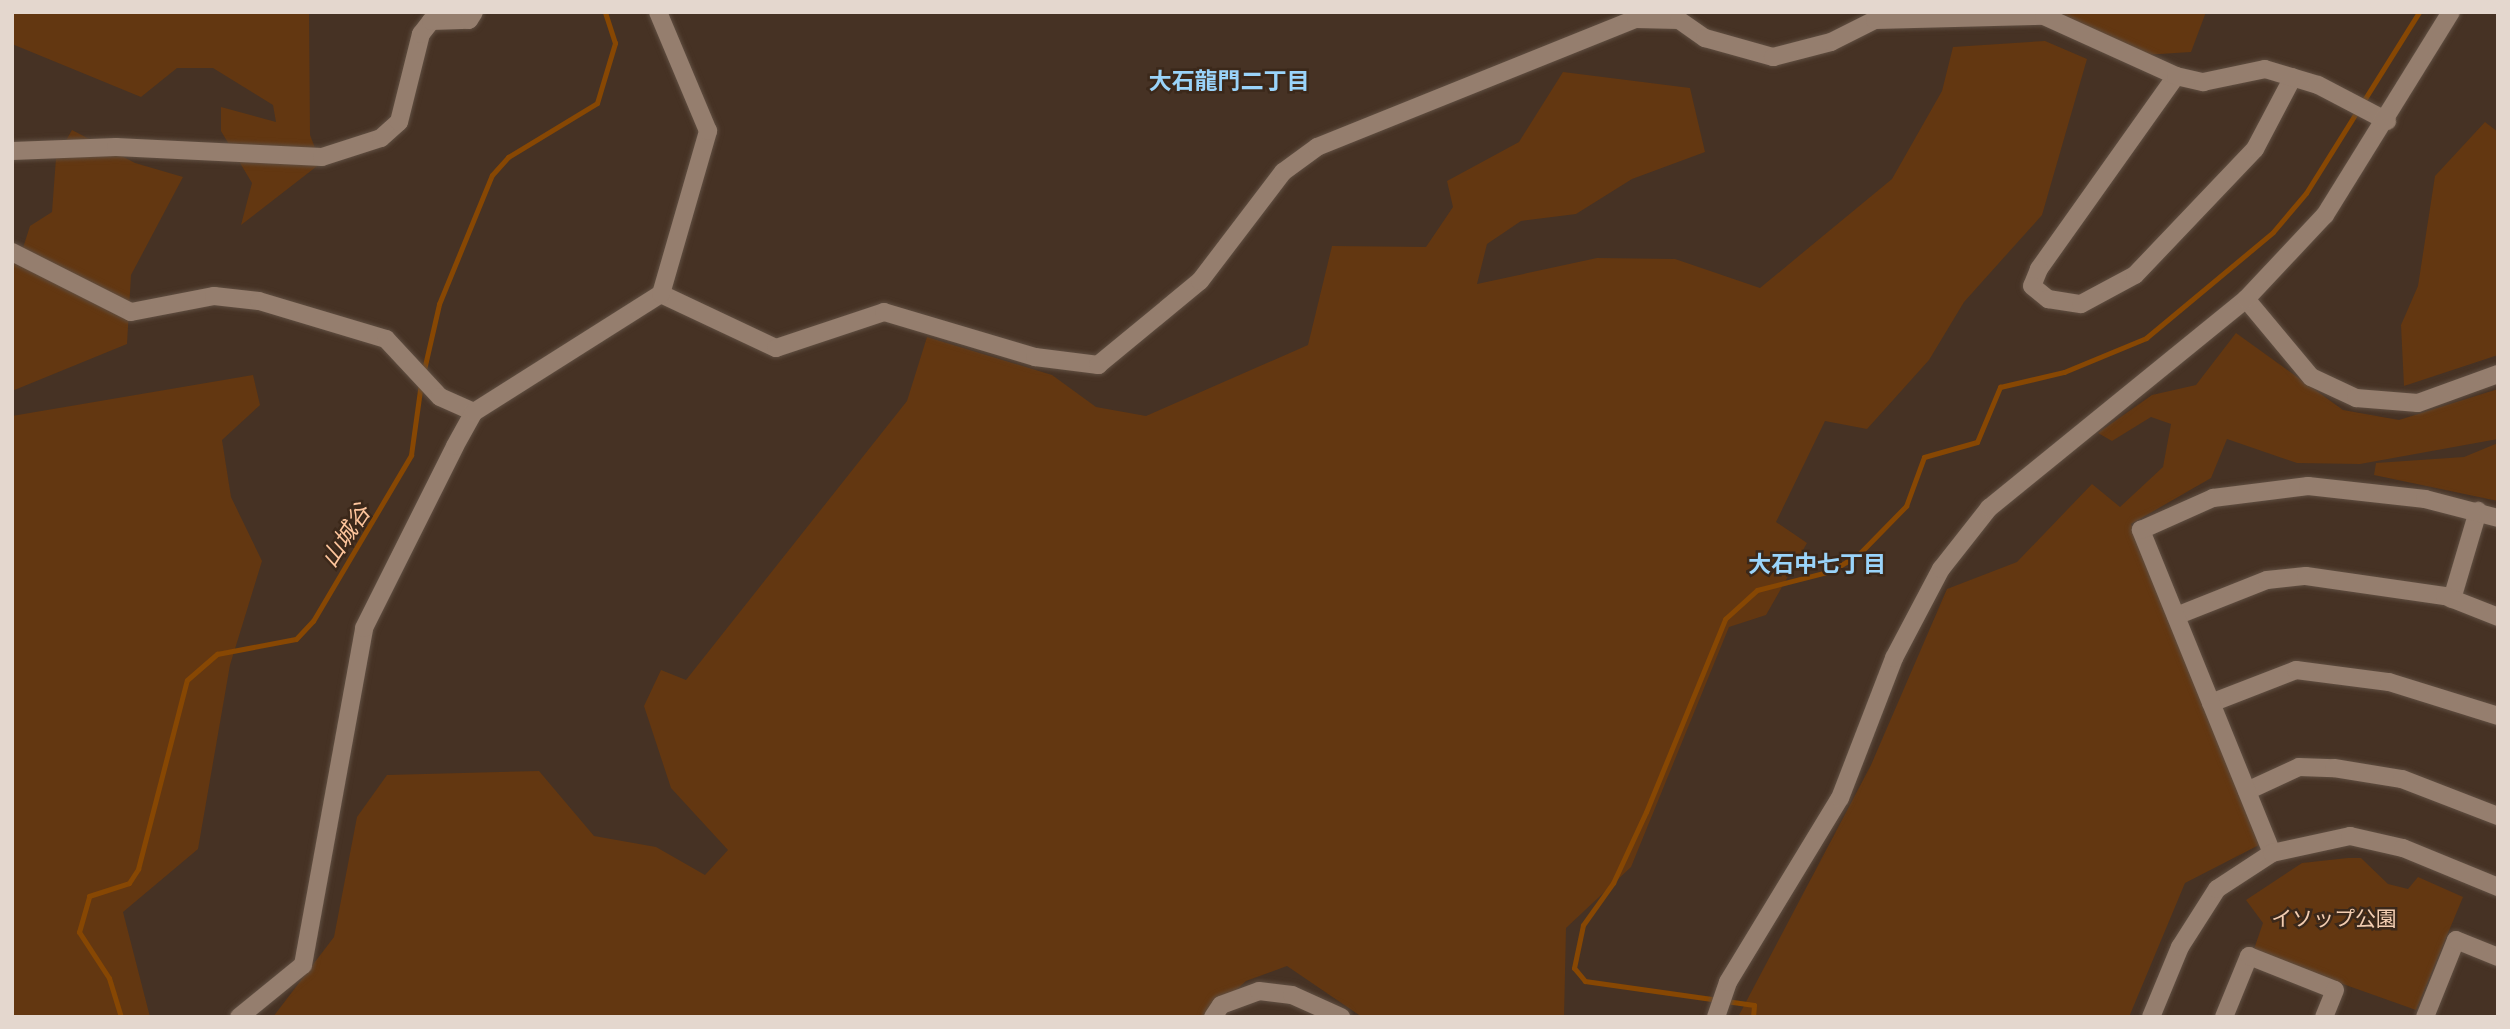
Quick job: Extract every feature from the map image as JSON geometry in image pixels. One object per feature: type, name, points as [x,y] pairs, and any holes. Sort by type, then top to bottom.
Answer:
[{"type":"street","points":[[12,151],[116,147],[322,157],[381,138],[399,122],[421,34],[431,21],[469,20],[474,12]]},
{"type":"street","points":[[239,1017],[303,965],[364,628],[474,412],[661,294],[708,131],[658,12]]},
{"type":"street","points":[[1716,1017],[1728,982],[1840,798],[1894,658],[1941,569],[1989,508],[2045,458],[2246,299],[2325,215],[2387,121],[2451,12]]},
{"type":"street","points":[[661,294],[776,348],[884,312],[1035,357],[1098,365],[1200,281],[1283,172],[1317,147],[1639,16],[1679,20],[1705,38],[1773,57],[1831,42],[1875,20],[2044,16],[2176,76],[2203,82],[2265,69],[2293,77],[2387,121]]},
{"type":"street","points":[[2176,76],[2039,270],[2032,286],[2048,299],[2081,304],[2135,275],[2255,149],[2293,77]]},
{"type":"street","points":[[12,252],[131,312],[214,296],[259,302],[386,339],[440,397],[474,412]]},
{"type":"street","points":[[2246,299],[2311,377],[2356,398],[2418,403],[2498,374]]},
{"type":"street","points":[[2272,853],[2141,530],[2213,498],[2338,487],[2479,511],[2498,518]]},
{"type":"street","points":[[2452,599],[2479,511]]},
{"type":"street","points":[[2176,616],[2267,580],[2306,576],[2452,599],[2498,617]]},
{"type":"street","points":[[2211,703],[2296,670],[2389,682],[2498,716]]},
{"type":"street","points":[[2247,791],[2299,767],[2334,768],[2402,779],[2498,816]]},
{"type":"street","points":[[2151,1017],[2180,947],[2217,889],[2272,853],[2350,836],[2403,848],[2498,887]]},
{"type":"street","points":[[2424,1017],[2456,940],[2498,957]]},
{"type":"street","points":[[2224,1017],[2249,956],[2335,990],[2324,1017]]},
{"type":"street","points":[[1213,1017],[1221,1005],[1259,991],[1292,995],[1341,1017]]},
{"type":"green space","points":[[12,12],[309,12],[310,135],[321,163],[241,225],[252,183],[221,131],[221,107],[276,122],[273,105],[213,68],[177,68],[141,97],[12,44]]},
{"type":"green space","points":[[2058,12],[2206,12],[2191,52],[2144,55]]},
{"type":"green space","points":[[2045,41],[2087,59],[2042,215],[1964,302],[1929,360],[1867,429],[1825,421],[1776,522],[1807,543],[1766,615],[1729,627],[1631,867],[1566,928],[1564,1017],[1362,1017],[1287,966],[1246,981],[1207,1017],[273,1017],[334,937],[357,817],[387,775],[539,771],[594,836],[656,847],[705,875],[728,850],[671,788],[644,706],[661,670],[686,680],[907,401],[927,337],[1052,375],[1096,407],[1146,416],[1308,345],[1332,246],[1426,247],[1453,207],[1447,181],[1519,142],[1563,72],[1690,88],[1705,152],[1632,179],[1576,214],[1521,221],[1487,244],[1477,284],[1597,258],[1675,259],[1760,288],[1892,179],[1942,91],[1953,47]]},
{"type":"green space","points":[[2485,122],[2498,132],[2498,355],[2404,386],[2401,325],[2418,286],[2435,176]]},
{"type":"green space","points":[[72,130],[135,163],[183,177],[131,275],[127,344],[12,391],[12,245],[22,251],[30,226],[52,212],[56,158]]},
{"type":"green space","points":[[2236,333],[2343,410],[2399,420],[2498,389],[2498,439],[2360,464],[2297,463],[2227,439],[2211,478],[2131,524],[2259,845],[2185,883],[2129,1017],[1738,1017],[1871,765],[1947,589],[2017,562],[2092,484],[2120,507],[2163,467],[2171,424],[2151,417],[2112,441],[2098,433],[2152,395],[2196,385]]},
{"type":"green space","points":[[253,375],[260,405],[222,440],[231,497],[262,561],[230,665],[198,849],[123,912],[150,1017],[12,1017],[12,416]]},
{"type":"green space","points":[[2498,443],[2498,501],[2374,475],[2376,463],[2464,457]]},
{"type":"green space","name":"イソップ公園","points":[[2361,858],[2388,884],[2408,889],[2418,877],[2463,897],[2416,1010],[2253,952],[2263,923],[2246,900],[2302,863]]},
{"type":"waterway","name":"山城谷","points":[[423,374],[439,304],[492,175],[508,157],[597,103],[615,43],[605,12]]},
{"type":"waterway","points":[[1753,1017],[1754,1005],[1585,981],[1574,968],[1583,925],[1613,883],[1646,812],[1725,619],[1757,590],[1831,571],[1858,555],[1906,506],[1924,457],[1977,442],[2000,387],[2064,372],[2146,338],[2273,232],[2306,193],[2419,12]]},
{"type":"waterway","name":"山城谷","points":[[121,1017],[109,978],[79,932],[89,896],[129,883],[138,869],[187,680],[217,654],[296,639],[313,621],[411,455],[421,383]]},
{"type":"district","name":"大石龍門二丁目","points":[[1229,80]]},
{"type":"district","name":"大石中七丁目","points":[[1817,563]]}]
